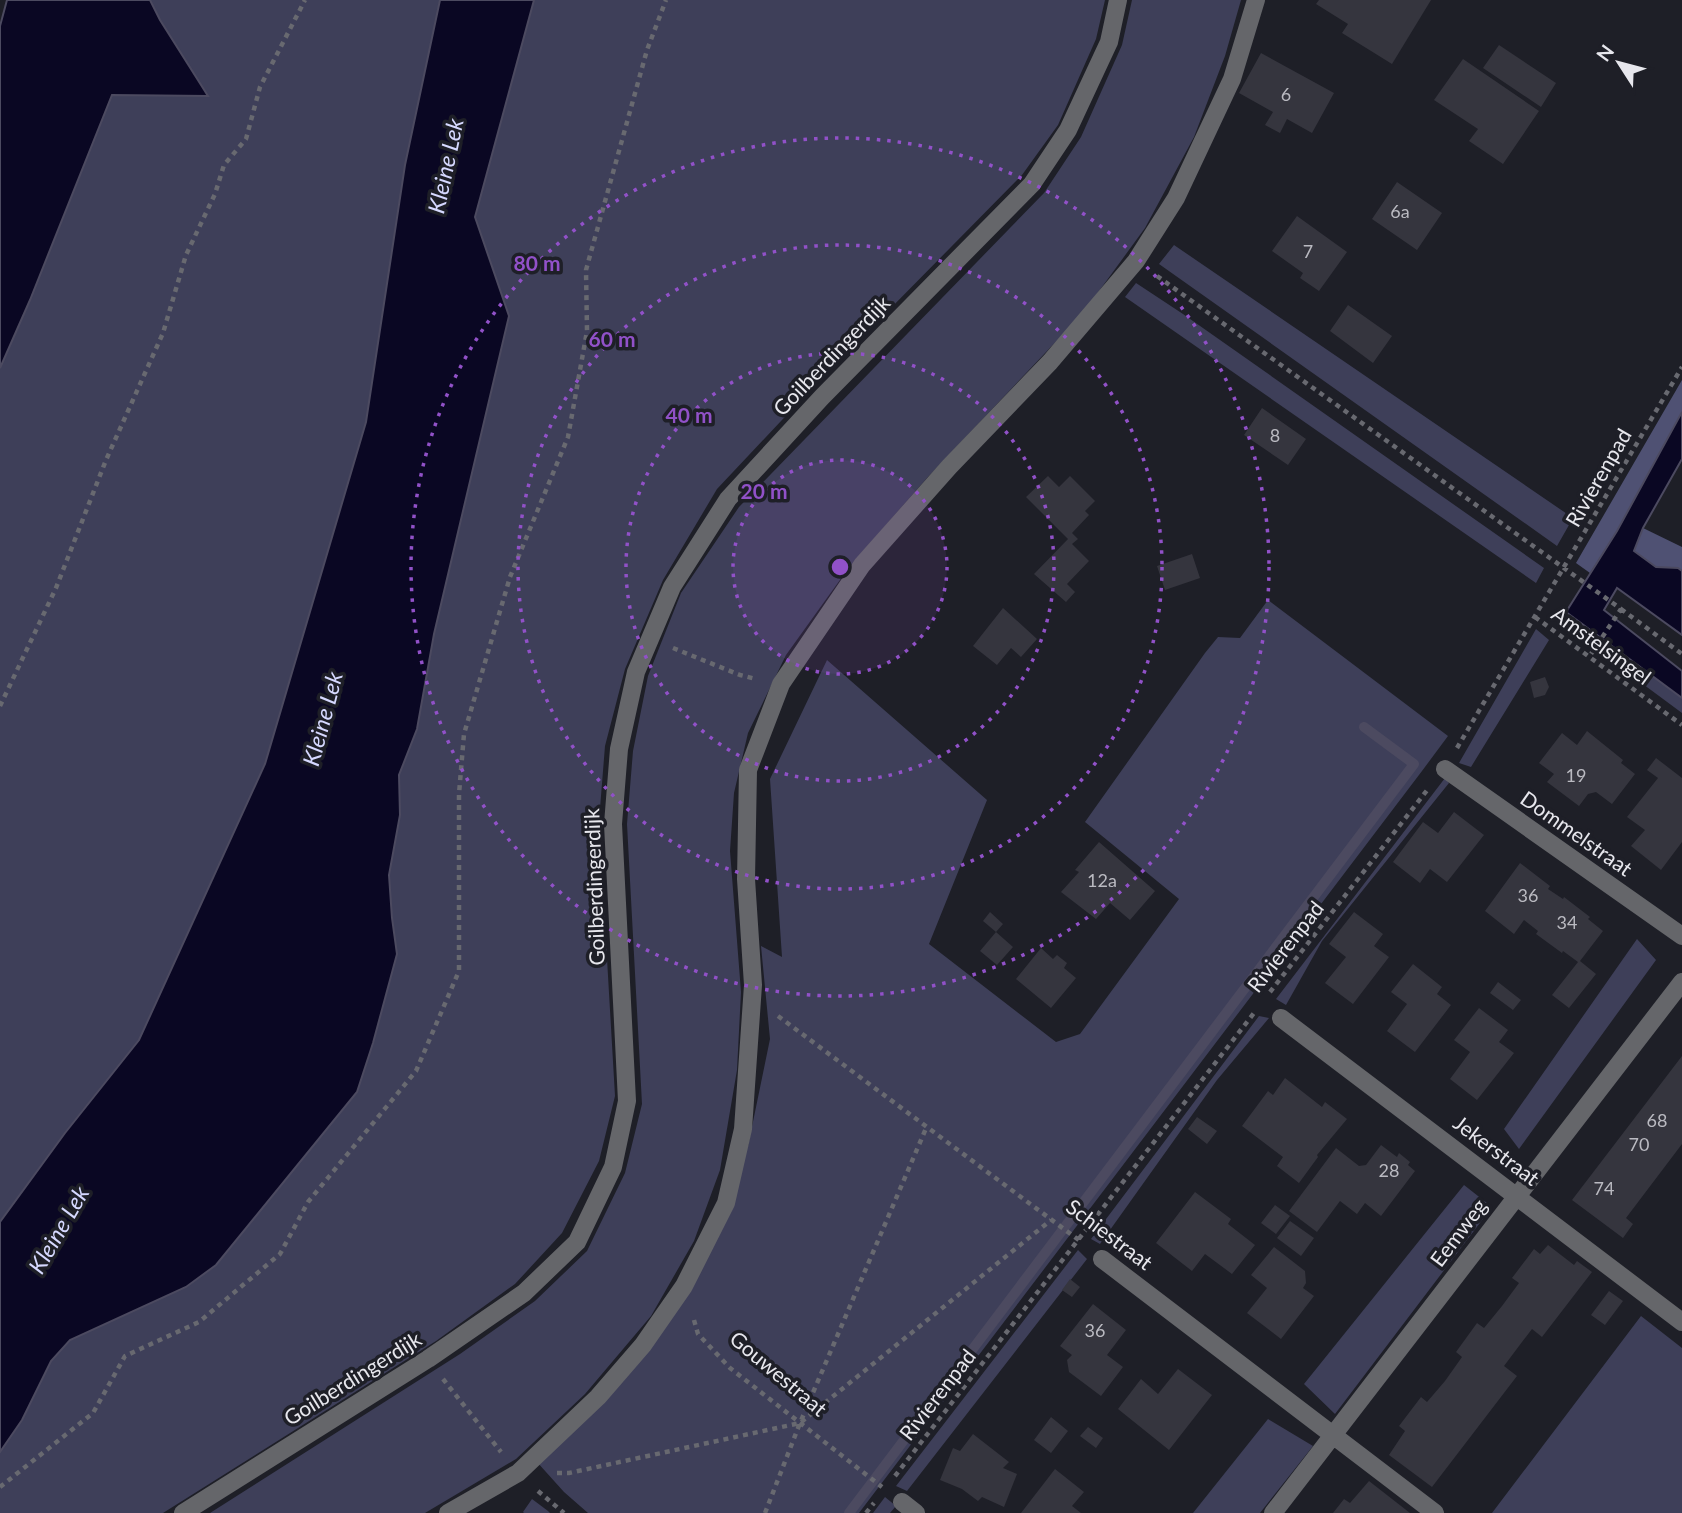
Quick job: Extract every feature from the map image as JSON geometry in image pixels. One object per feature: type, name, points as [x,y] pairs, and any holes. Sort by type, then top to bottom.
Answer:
[{"type":"street","name":"Goilberdingerdijk","points":[[183,1513],[428,1359],[524,1293],[577,1242],[614,1167],[626,1101],[613,824],[619,749],[636,672],[673,587],[728,499],[832,388],[1032,184],[1068,130],[1109,41],[1118,0]]},
{"type":"street","points":[[448,1513],[518,1474],[598,1397],[643,1345],[684,1286],[726,1203],[743,1129],[752,997],[746,879],[748,770],[781,684],[862,565],[949,467],[1050,362],[1136,261],[1176,198],[1232,79],[1255,0]]},
{"type":"street","name":"Dommelstraat","points":[[1445,769],[1682,936]]},
{"type":"street","name":"Eemweg","points":[[1273,1513],[1682,982]]},
{"type":"street","name":"Jekerstraat","points":[[1281,1018],[1682,1322]]},
{"type":"street","name":"Schiestraat","points":[[1102,1259],[1435,1513]]},
{"type":"street","points":[[902,1502],[916,1513]]},
{"type":"path","points":[[0,706],[56,588],[106,460],[163,333],[186,255],[215,194],[224,165],[246,139],[260,87],[305,0]]},
{"type":"path","points":[[0,1487],[93,1413],[125,1356],[199,1322],[281,1254],[308,1202],[415,1070],[421,1058],[459,971],[459,794],[464,734],[510,577],[568,437],[587,331],[586,270],[647,50],[666,0]]},
{"type":"path","points":[[1136,261],[1682,654]]},
{"type":"path","name":"Rivierenpad","points":[[1269,993],[1445,769],[1682,367]]},
{"type":"path","points":[[1588,657],[1621,609]]},
{"type":"path","name":"Amstelsingel","points":[[1535,617],[1682,725]]},
{"type":"path","points":[[701,659],[740,675]]},
{"type":"path","name":"Schiestraat","points":[[752,997],[1102,1259]]},
{"type":"path","name":"Rivierenpad","points":[[894,1478],[1261,1004]]},
{"type":"path","points":[[765,1513],[800,1423],[927,1126]]},
{"type":"path","points":[[518,1474],[569,1473],[800,1423],[1051,1220]]},
{"type":"path","name":"Gouwestraat","points":[[684,1286],[698,1334],[730,1368],[870,1478]]},
{"type":"path","points":[[428,1359],[489,1436]]},
{"type":"path","points":[[518,1474],[564,1513]]},
{"type":"path","points":[[866,1513],[885,1489]]},
{"type":"shaded area","points":[[150,0],[440,0],[405,165],[366,422],[265,764],[139,1040],[65,1133],[0,1222],[0,368],[112,94],[160,20]]},
{"type":"shaded area","points":[[534,0],[1105,0],[1096,39],[1058,125],[1022,175],[812,388],[717,489],[663,580],[625,669],[605,746],[599,821],[615,1096],[599,1161],[562,1233],[515,1284],[436,1341],[163,1513],[0,1513],[0,1452],[22,1420],[51,1361],[70,1340],[186,1287],[216,1265],[357,1092],[397,954],[389,875],[400,815],[399,775],[417,729],[434,634],[509,316],[475,217]]},
{"type":"shaded area","points":[[1132,0],[1241,0],[1225,56],[1194,137],[1145,228],[1083,313],[927,478],[850,566],[786,655],[748,733],[734,793],[730,851],[741,992],[737,1070],[720,1170],[694,1241],[651,1316],[585,1394],[516,1459],[425,1513],[210,1513],[460,1354],[535,1301],[587,1251],[625,1173],[642,1104],[627,824],[633,751],[648,676],[681,593],[739,507],[1044,193],[1081,137],[1122,45]]},
{"type":"shaded area","points":[[1174,245],[1573,518],[1557,546],[1159,264]]},
{"type":"shaded area","points":[[1136,283],[1544,568],[1536,583],[1125,297]]},
{"type":"shaded area","points":[[1682,380],[1682,412],[1620,526],[1590,573],[1576,563]]},
{"type":"shaded area","points":[[1643,528],[1682,547],[1682,571],[1678,568],[1656,567],[1634,551]]},
{"type":"shaded area","points":[[1268,600],[1448,736],[1422,771],[859,1513],[588,1513],[564,1492],[537,1462],[635,1364],[748,1146],[770,1039],[761,946],[782,957],[770,779],[827,660],[987,800],[929,944],[1056,1042],[1080,1034],[1179,899],[1085,822],[1218,637],[1240,638]]},
{"type":"shaded area","points":[[1536,629],[1549,640],[1471,767],[1459,763]]},
{"type":"shaded area","points":[[1614,647],[1682,698],[1682,713],[1605,656]]},
{"type":"shaded area","points":[[1445,778],[1449,783],[1322,941],[1286,1005],[1276,999]]},
{"type":"shaded area","points":[[1637,939],[1656,960],[1519,1149],[1504,1129]]},
{"type":"shaded area","points":[[1259,1016],[1269,1018],[1217,1080],[1100,1244],[1091,1239]]},
{"type":"shaded area","points":[[1464,1185],[1492,1207],[1335,1414],[1304,1384]]},
{"type":"shaded area","points":[[1078,1250],[1087,1259],[907,1491],[896,1486]]},
{"type":"shaded area","points":[[1641,1316],[1682,1348],[1682,1513],[1492,1513]]},
{"type":"shaded area","points":[[1268,1419],[1313,1446],[1260,1513],[1193,1513]]},
{"type":"shaded area","points":[[885,1497],[896,1506],[890,1513],[873,1513]]},
{"type":"shaded area","points":[[532,1499],[550,1513],[524,1513]]},
{"type":"water","points":[[7,0],[150,0],[208,96],[112,95],[0,368],[0,26]]},
{"type":"water","name":"Kleine Lek","points":[[440,0],[534,0],[475,217],[509,316],[434,634],[417,729],[399,775],[400,815],[389,875],[397,954],[373,1043],[357,1092],[216,1265],[186,1287],[70,1340],[51,1361],[22,1420],[0,1452],[0,1222],[65,1133],[139,1040],[265,764],[366,422],[405,165]]},
{"type":"water","points":[[1682,412],[1682,459],[1643,528],[1634,551],[1656,567],[1678,568],[1682,571],[1682,635],[1617,588],[1604,610],[1682,671],[1682,698],[1566,612],[1617,531]]},
{"type":"building","points":[[1319,0],[1431,0],[1392,64],[1342,33],[1348,24],[1316,4]]},
{"type":"building","points":[[1499,45],[1556,83],[1541,107],[1483,68]]},
{"type":"building","points":[[1261,53],[1334,93],[1312,133],[1287,119],[1280,133],[1265,125],[1273,112],[1239,93]]},
{"type":"building","points":[[1463,59],[1539,111],[1503,164],[1469,141],[1478,129],[1434,100]]},
{"type":"building","points":[[1397,182],[1442,213],[1417,250],[1372,219]]},
{"type":"building","points":[[1297,216],[1347,252],[1319,291],[1300,278],[1303,273],[1272,251]]},
{"type":"building","points":[[1348,305],[1392,336],[1373,363],[1330,331]]},
{"type":"building","points":[[1262,408],[1306,439],[1288,465],[1244,435]]},
{"type":"building","points":[[1048,476],[1059,487],[1070,476],[1095,501],[1085,511],[1089,515],[1072,533],[1078,539],[1072,544],[1089,561],[1067,584],[1075,592],[1066,602],[1034,574],[1068,539],[1026,497]]},
{"type":"building","points":[[1192,554],[1200,578],[1165,590],[1157,566]]},
{"type":"building","points":[[1003,608],[1037,639],[1021,657],[1011,648],[997,665],[973,646]]},
{"type":"building","points":[[1545,677],[1549,687],[1545,695],[1534,698],[1530,682]]},
{"type":"building","points":[[1587,731],[1623,760],[1621,763],[1635,774],[1612,804],[1596,792],[1588,794],[1579,806],[1547,782],[1554,774],[1539,763],[1562,733],[1577,745]]},
{"type":"building","points":[[1656,758],[1682,778],[1682,842],[1661,870],[1631,846],[1645,830],[1627,817],[1658,778],[1647,770]]},
{"type":"building","points":[[1454,812],[1484,835],[1447,882],[1430,869],[1420,883],[1393,862],[1423,822],[1438,833]]},
{"type":"building","points":[[1099,842],[1155,891],[1130,920],[1110,903],[1096,919],[1061,892],[1079,872],[1075,870]]},
{"type":"building","points":[[1520,863],[1550,886],[1548,889],[1563,899],[1564,897],[1590,917],[1588,919],[1603,931],[1580,961],[1596,974],[1569,1008],[1552,995],[1578,962],[1536,934],[1538,931],[1524,920],[1514,934],[1485,911]]},
{"type":"building","points":[[990,912],[1003,924],[996,932],[983,921]]},
{"type":"building","points":[[1354,912],[1383,934],[1374,946],[1389,957],[1353,1004],[1325,983],[1346,957],[1329,944]]},
{"type":"building","points":[[996,932],[1013,947],[997,965],[980,951]]},
{"type":"building","points":[[1041,948],[1053,959],[1057,955],[1067,963],[1064,968],[1076,978],[1051,1008],[1016,979]]},
{"type":"building","points":[[1413,964],[1442,987],[1437,994],[1451,1005],[1415,1052],[1387,1031],[1407,1004],[1391,992]]},
{"type":"building","points":[[1498,982],[1521,1000],[1513,1010],[1490,993]]},
{"type":"building","points":[[1479,1008],[1508,1030],[1499,1042],[1514,1053],[1477,1100],[1450,1079],[1470,1052],[1454,1040]]},
{"type":"building","points":[[1682,1056],[1682,1144],[1626,1218],[1633,1224],[1623,1238],[1572,1200]]},
{"type":"building","points":[[1285,1078],[1322,1107],[1325,1102],[1347,1119],[1317,1155],[1299,1183],[1277,1166],[1283,1157],[1242,1126],[1268,1091],[1273,1095]]},
{"type":"building","points":[[1197,1117],[1217,1131],[1207,1144],[1188,1129]]},
{"type":"building","points":[[1381,1145],[1397,1157],[1399,1153],[1410,1162],[1408,1165],[1415,1171],[1381,1216],[1365,1203],[1357,1214],[1340,1201],[1317,1232],[1289,1211],[1336,1148],[1359,1166],[1366,1165]]},
{"type":"building","points":[[1195,1192],[1231,1219],[1228,1224],[1255,1245],[1232,1274],[1205,1254],[1192,1271],[1156,1243]]},
{"type":"building","points":[[1275,1205],[1290,1216],[1276,1234],[1261,1223]]},
{"type":"building","points":[[1290,1221],[1314,1238],[1301,1256],[1277,1238]]},
{"type":"building","points":[[1548,1245],[1574,1265],[1577,1261],[1592,1272],[1542,1337],[1532,1329],[1504,1366],[1517,1376],[1432,1487],[1389,1455],[1405,1431],[1399,1426],[1421,1397],[1427,1402],[1445,1381],[1462,1357],[1456,1352],[1477,1323],[1484,1328],[1502,1306],[1519,1283],[1512,1278],[1534,1249],[1540,1254]]},
{"type":"building","points":[[1274,1247],[1305,1271],[1306,1283],[1303,1288],[1314,1296],[1281,1339],[1247,1313],[1267,1288],[1251,1275]]},
{"type":"building","points":[[1070,1279],[1080,1287],[1072,1297],[1062,1290]]},
{"type":"building","points":[[1609,1291],[1623,1301],[1605,1325],[1591,1315]]},
{"type":"building","points":[[1093,1304],[1126,1330],[1107,1355],[1123,1367],[1101,1396],[1069,1372],[1067,1360],[1072,1355],[1060,1346]]},
{"type":"building","points":[[1178,1369],[1212,1395],[1169,1450],[1118,1409],[1141,1379],[1158,1394]]},
{"type":"building","points":[[1051,1417],[1068,1431],[1051,1453],[1034,1440]]},
{"type":"building","points":[[1088,1427],[1103,1438],[1096,1448],[1080,1436]]},
{"type":"building","points":[[973,1434],[1009,1462],[1003,1468],[1017,1474],[1004,1507],[982,1497],[978,1501],[962,1489],[940,1480],[953,1448],[960,1451]]},
{"type":"building","points":[[1055,1469],[1084,1492],[1072,1506],[1081,1513],[1021,1513]]},
{"type":"building","points":[[1369,1481],[1410,1513],[1333,1513],[1344,1499],[1350,1503]]},
{"type":"waterway","points":[[849,1513],[1414,764],[1364,727]]}]
